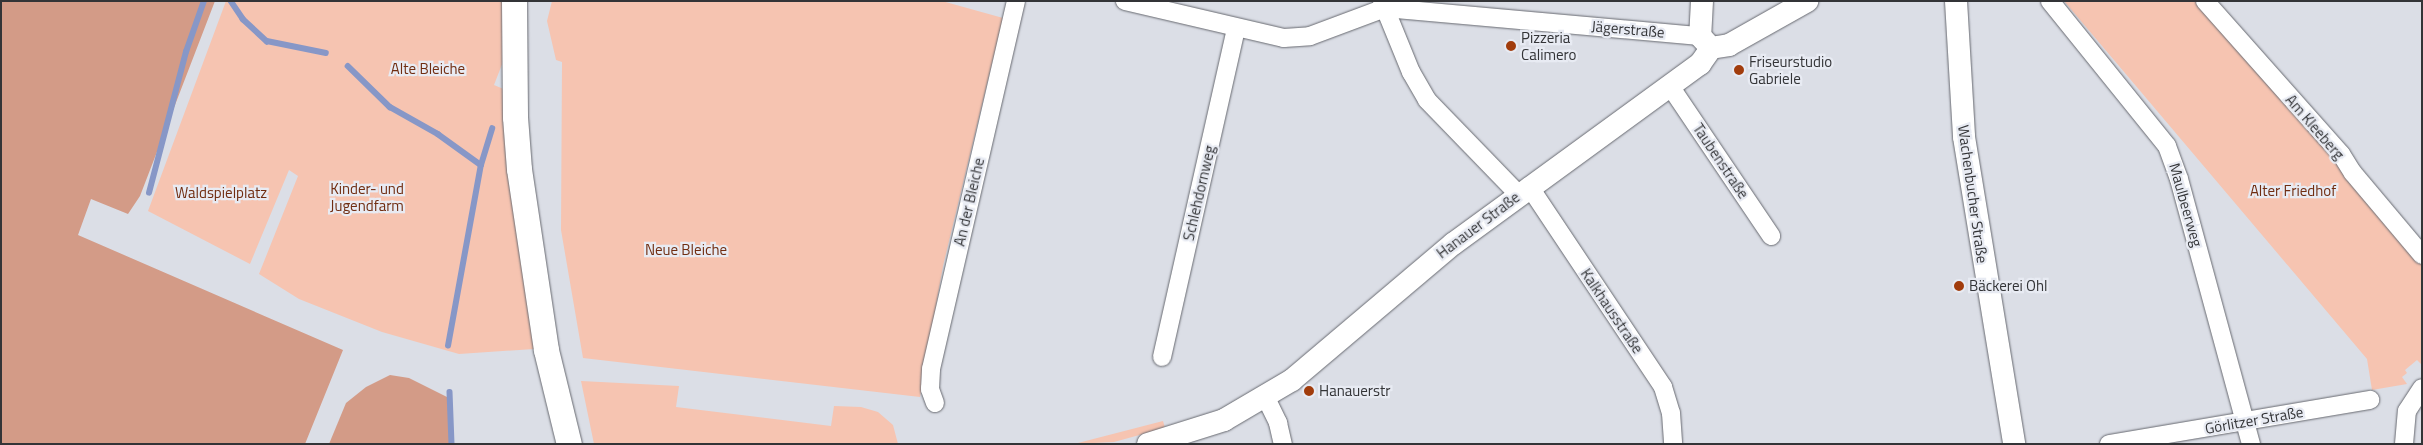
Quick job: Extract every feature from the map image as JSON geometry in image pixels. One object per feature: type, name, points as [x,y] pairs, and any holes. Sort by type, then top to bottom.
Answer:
[{"type":"main road","points":[[514,1],[515,116],[519,169],[546,350],[568,444]]},
{"type":"street","name":"An der Bleiche","points":[[935,403],[930,389],[931,369],[1016,1]]},
{"type":"street","points":[[1125,1],[1236,29],[1274,37],[1300,38],[1384,5]]},
{"type":"street","points":[[1702,1],[1706,42],[1729,45],[1807,1]]},
{"type":"street","name":"Wachenbucher Straße","points":[[1956,1],[1964,137],[2014,444]]},
{"type":"street","name":"Maulbeerweg","points":[[2050,1],[2167,146],[2180,179],[2251,444]]},
{"type":"street","name":"Am Kleeberg","points":[[2206,1],[2341,154],[2352,173],[2422,254]]},
{"type":"street","name":"Jägerstraße","points":[[1384,5],[1706,42]]},
{"type":"street","name":"Kalkhausstraße","points":[[1384,5],[1411,72],[1427,100],[1524,190],[1662,388],[1671,413],[1673,444]]},
{"type":"street","name":"Schlehdornweg","points":[[1162,357],[1236,29]]},
{"type":"street","name":"Hanauer Straße","points":[[1148,444],[1224,420],[1266,398],[1313,364],[1415,274],[1524,190],[1700,64],[1706,42]]},
{"type":"street","name":"Taubenstraße","points":[[1670,86],[1772,236]]},
{"type":"street","points":[[2404,444],[2408,411],[2422,388]]},
{"type":"street","points":[[1266,398],[1278,423],[1283,444]]},
{"type":"street","name":"Görlitzer Straße","points":[[2109,444],[2370,400]]},
{"type":"green space","points":[[226,1],[506,1],[506,54],[494,85],[506,90],[534,349],[459,354],[382,332],[299,299],[259,274],[298,176],[289,170],[250,264],[148,211]]},
{"type":"green space","name":"Neue Bleiche","points":[[552,1],[942,1],[1003,18],[943,266],[920,397],[583,358],[561,230],[562,62],[556,60],[547,21]]},
{"type":"green space","name":"Alter Friedhof","points":[[2064,1],[2197,1],[2422,261],[2422,365],[2417,360],[2405,370],[2407,373],[2402,377],[2407,384],[2372,390],[2367,359]]},
{"type":"green space","points":[[581,381],[679,386],[676,407],[831,426],[834,406],[861,407],[878,412],[893,425],[898,444],[594,444]]},
{"type":"green space","points":[[1163,421],[1165,428],[1114,442],[1074,444]]},
{"type":"shaded area","points":[[1,1],[215,1],[140,196],[128,214],[91,199],[78,235],[343,350],[305,444],[1,444]]},
{"type":"shaded area","points":[[390,375],[409,378],[447,397],[451,444],[329,444],[346,403],[366,387]]},
{"type":"waterway","points":[[149,193],[186,52],[204,1]]},
{"type":"waterway","points":[[231,1],[243,19],[267,41],[326,53]]},
{"type":"waterway","points":[[348,66],[390,107],[438,134],[481,165]]},
{"type":"waterway","points":[[448,346],[481,165],[492,129]]},
{"type":"waterway","points":[[450,392],[452,444]]},
{"type":"place","name":"Pizzeria Calimero","points":[[1511,46]]},
{"type":"place","name":"Friseurstudio Gabriele","points":[[1739,70]]},
{"type":"place","name":"Bäckerei Ohl","points":[[1959,286]]},
{"type":"place","name":"Hanauerstr","points":[[1309,391]]},
{"type":"park label","name":"Alte Bleiche","points":[[428,69]]},
{"type":"park label","name":"Waldspielplatz","points":[[221,193]]},
{"type":"park label","name":"Kinder- und Jugendfarm","points":[[367,196]]}]
